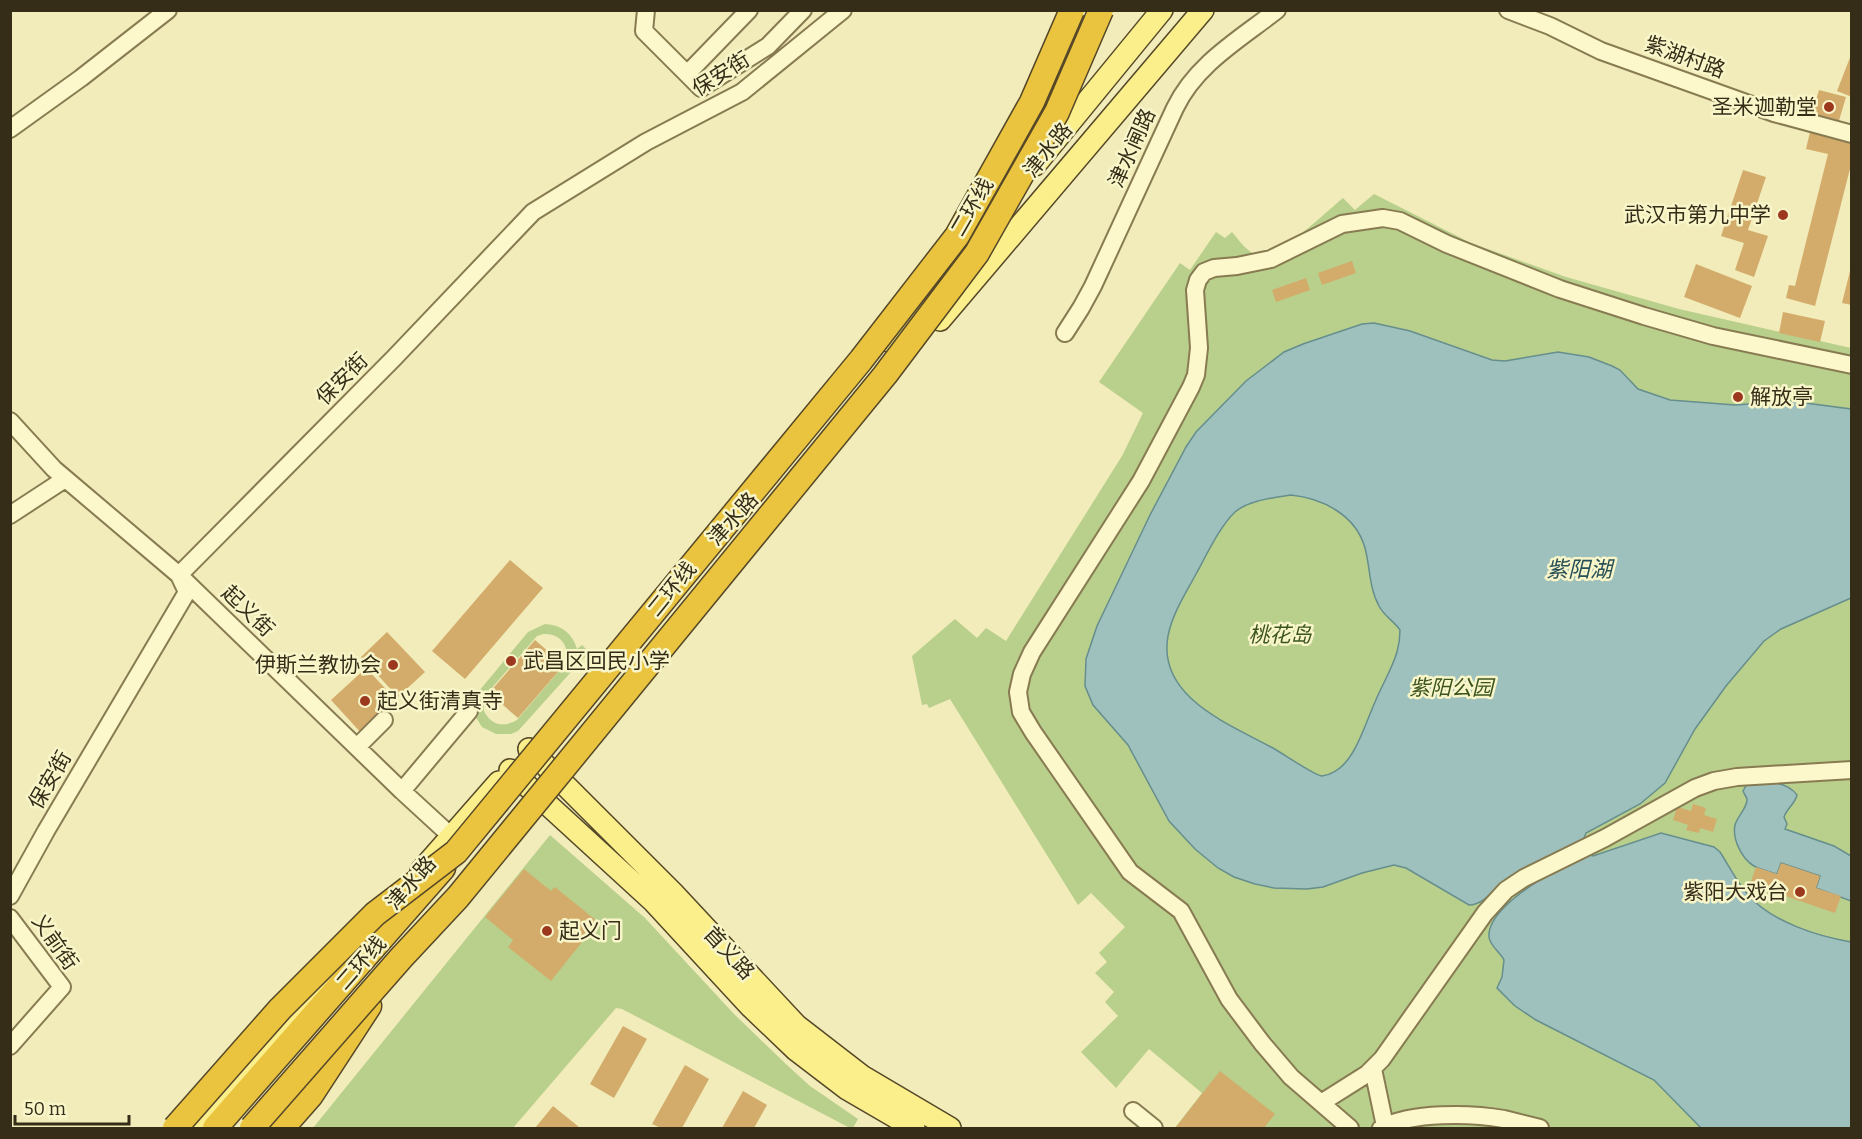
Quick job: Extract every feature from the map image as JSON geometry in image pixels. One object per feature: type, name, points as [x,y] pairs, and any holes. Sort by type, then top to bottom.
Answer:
[{"type":"highway","name":"二环线","points":[[215,1128],[861,360],[957,236],[1032,102],[1072,10]]},
{"type":"highway","name":"二环线","points":[[254,1128],[401,958],[458,897],[885,375],[977,253],[1058,112],[1101,10]]},
{"type":"highway","points":[[175,1128],[280,1009],[375,914],[454,844]]},
{"type":"highway","points":[[282,1128],[310,1095],[401,958]]},
{"type":"main road","name":"津水路","points":[[199,1128],[454,844],[510,770],[930,294],[1162,10]]},
{"type":"main road","name":"津水路","points":[[254,1128],[532,792],[1109,123],[1203,10]]},
{"type":"main road","name":"首义路","points":[[529,749],[673,893],[796,1025],[861,1076],[950,1128]]},
{"type":"main road","name":"首义路","points":[[510,770],[654,902],[751,1007],[796,1050],[848,1089],[914,1128]]},
{"type":"street","points":[[10,129],[81,78],[168,10]]},
{"type":"street","points":[[646,10],[644,31],[701,88],[768,46],[803,10]]},
{"type":"street","points":[[687,74],[749,10]]},
{"type":"street","name":"保安街","points":[[10,896],[187,592],[179,575],[394,358],[533,212],[646,142],[742,92],[843,10]]},
{"type":"street","name":"津水闸路","points":[[1065,333],[1093,286],[1187,85],[1214,59],[1277,10]]},
{"type":"street","name":"紫湖村路","points":[[1508,10],[1550,26],[1601,51],[1774,113],[1851,134]]},
{"type":"street","points":[[1350,1128],[1277,1061],[1229,999],[1178,907],[1141,882],[1121,861],[1024,719],[1019,706],[1020,682],[1032,652],[1141,481],[1191,387],[1198,362],[1199,335],[1194,290],[1200,277],[1204,272],[1214,268],[1271,259],[1342,224],[1360,220],[1392,218],[1447,244],[1560,289],[1713,336],[1851,365]]},
{"type":"street","name":"起义街","points":[[10,421],[65,479],[179,575],[454,844]]},
{"type":"street","points":[[10,515],[65,479]]},
{"type":"street","points":[[402,791],[469,711]]},
{"type":"street","points":[[357,747],[384,720]]},
{"type":"street","points":[[1321,1103],[1373,1069],[1401,1034],[1497,897],[1513,885],[1584,849],[1681,794],[1714,781],[1737,777],[1851,770]]},
{"type":"street","name":"义前街","points":[[10,918],[62,987],[10,1046]]},
{"type":"street","points":[[1373,1069],[1383,1127],[1418,1117],[1459,1116],[1503,1119],[1540,1128]]},
{"type":"street","points":[[1133,1111],[1155,1128]]},
{"type":"green space","name":"紫阳公园","points":[[1374,194],[1471,243],[1566,277],[1679,309],[1851,348],[1851,1128],[1175,1128],[1202,1093],[1149,1049],[1116,1088],[1081,1052],[1118,1016],[1105,1002],[1114,992],[1095,973],[1107,962],[1099,953],[1125,927],[1091,893],[1078,905],[950,699],[929,708],[927,704],[922,705],[912,656],[955,619],[977,638],[986,628],[1006,641],[1122,456],[1143,413],[1099,382],[1180,263],[1190,270],[1216,232],[1225,238],[1232,232],[1253,253],[1261,256],[1270,254],[1292,241],[1343,198],[1355,210]]},
{"type":"green space","points":[[545,624],[556,626],[569,634],[577,649],[582,645],[589,652],[518,731],[511,734],[496,734],[482,727],[473,713],[474,697],[528,632]],"holes":[[[549,634],[563,642],[567,652],[565,664],[517,720],[507,724],[494,722],[484,711],[484,697],[537,636]]]},
{"type":"green space","points":[[550,835],[645,918],[734,1014],[788,1066],[810,1086],[858,1119],[853,1128],[622,1009],[616,1008],[513,1128],[313,1128]]},
{"type":"water","name":"紫阳湖","points":[[1374,323],[1410,331],[1492,360],[1505,361],[1558,352],[1589,357],[1620,370],[1638,389],[1670,400],[1735,405],[1790,401],[1851,409],[1851,598],[1781,629],[1764,641],[1726,686],[1695,729],[1665,783],[1640,804],[1586,833],[1582,843],[1587,854],[1593,856],[1661,833],[1714,847],[1720,852],[1748,895],[1769,913],[1810,932],[1851,942],[1851,1128],[1701,1128],[1654,1080],[1536,1020],[1515,1006],[1497,988],[1502,977],[1504,960],[1490,940],[1490,928],[1502,909],[1549,873],[1520,872],[1507,879],[1483,900],[1469,905],[1406,868],[1394,865],[1362,873],[1323,887],[1307,889],[1274,888],[1234,877],[1218,868],[1195,849],[1169,821],[1128,745],[1093,705],[1085,686],[1086,659],[1097,626],[1150,515],[1196,432],[1246,381],[1284,352],[1362,324]],"holes":[[[1291,495],[1326,504],[1354,526],[1365,548],[1371,584],[1379,606],[1400,630],[1395,658],[1354,750],[1341,767],[1322,776],[1236,729],[1200,706],[1185,692],[1174,676],[1168,657],[1168,636],[1176,612],[1229,518],[1241,508],[1254,502]]]},
{"type":"water","points":[[1748,782],[1781,784],[1792,790],[1797,795],[1784,817],[1787,824],[1785,829],[1834,846],[1851,856],[1851,901],[1816,888],[1820,876],[1781,863],[1777,874],[1757,867],[1746,859],[1739,848],[1734,830],[1747,802],[1743,791]]},
{"type":"building","name":"圣米迦勒堂","points":[[1852,55],[1852,97],[1837,91]]},
{"type":"building","name":"圣米迦勒堂","points":[[1819,90],[1846,97],[1838,124],[1811,117]]},
{"type":"building","points":[[1810,132],[1852,143],[1852,161],[1815,306],[1786,298],[1789,285],[1795,286],[1828,154],[1806,149]]},
{"type":"building","points":[[1743,170],[1766,177],[1748,230],[1768,236],[1754,277],[1735,270],[1744,243],[1721,236]]},
{"type":"building","points":[[1352,261],[1356,273],[1322,285],[1318,273]]},
{"type":"building","points":[[1696,264],[1752,286],[1740,318],[1684,297]]},
{"type":"building","points":[[1852,267],[1852,305],[1842,303]]},
{"type":"building","points":[[1306,278],[1310,290],[1276,302],[1272,290]]},
{"type":"building","points":[[1783,312],[1825,321],[1820,342],[1779,333]]},
{"type":"building","name":"解放亭","points":[[1734,391],[1744,394],[1741,403],[1732,401]]},
{"type":"building","points":[[510,560],[543,588],[465,679],[432,651]]},
{"type":"building","name":"伊斯兰教协会","points":[[387,632],[425,672],[398,697],[361,657]]},
{"type":"building","points":[[535,640],[564,665],[518,718],[489,693]]},
{"type":"building","name":"起义街清真寺","points":[[366,668],[398,702],[363,735],[331,700]]},
{"type":"building","points":[[1693,804],[1706,808],[1704,815],[1717,819],[1713,832],[1700,828],[1699,833],[1686,830],[1688,825],[1673,820],[1677,807],[1691,811]]},
{"type":"building","name":"紫阳大戏台","points":[[1781,863],[1820,876],[1816,888],[1841,896],[1835,913],[1750,884],[1756,867],[1777,874]]},
{"type":"building","name":"起义门","points":[[524,869],[551,891],[555,887],[598,922],[551,981],[508,947],[513,940],[485,917]]},
{"type":"building","points":[[623,1026],[647,1039],[614,1098],[590,1084]]},
{"type":"building","points":[[685,1065],[709,1079],[682,1128],[661,1128],[652,1124]]},
{"type":"building","points":[[1220,1071],[1275,1114],[1264,1128],[1175,1128]]},
{"type":"building","points":[[743,1091],[767,1105],[754,1128],[722,1128]]},
{"type":"building","points":[[553,1106],[579,1127],[535,1128]]},
{"type":"place","name":"圣米迦勒堂","points":[[1829,107]]},
{"type":"place","name":"武汉市第九中学","points":[[1783,215]]},
{"type":"place","name":"解放亭","points":[[1738,397]]},
{"type":"place","name":"武昌区回民小学","points":[[511,661]]},
{"type":"place","name":"伊斯兰教协会","points":[[393,665]]},
{"type":"place","name":"起义街清真寺","points":[[365,701]]},
{"type":"place","name":"紫阳大戏台","points":[[1800,892]]},
{"type":"place","name":"起义门","points":[[547,931]]},
{"type":"park label","name":"桃花岛","points":[[1280,635]]}]
